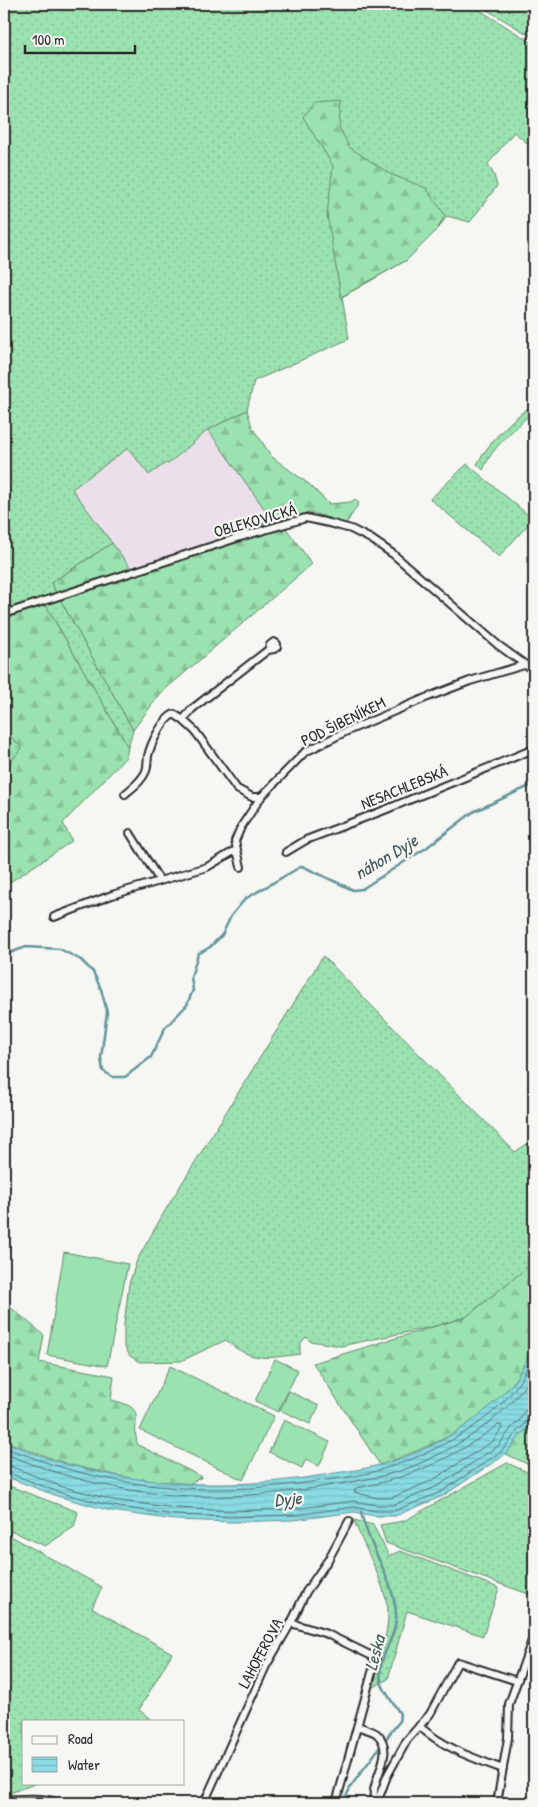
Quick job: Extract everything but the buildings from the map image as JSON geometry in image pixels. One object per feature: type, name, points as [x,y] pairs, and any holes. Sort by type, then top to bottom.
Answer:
[{"type":"street","name":"OBLEKOVICKÁ","points":[[4,614],[240,537],[306,518],[329,522],[351,529],[371,539],[393,554],[498,645],[534,671]]},
{"type":"street","points":[[183,720],[192,709],[268,650]]},
{"type":"street","name":"POD ŠIBENÍKEM","points":[[241,867],[235,841],[241,826],[261,797],[305,752],[345,732],[428,697],[470,681],[524,665]]},
{"type":"street","points":[[125,794],[141,779],[147,770],[148,754],[159,730],[168,717],[174,714],[194,731],[237,788],[252,797],[261,797]]},
{"type":"street","name":"NESACHLEBSKÁ","points":[[286,852],[306,840],[534,749]]},
{"type":"street","points":[[130,833],[160,881]]},
{"type":"street","points":[[54,917],[112,895],[207,868],[236,850]]},
{"type":"street","name":"LAHOFEROVA","points":[[204,1803],[266,1666],[291,1623],[306,1592],[328,1560],[349,1520]]},
{"type":"street","points":[[291,1623],[326,1634],[376,1658],[336,1803]]},
{"type":"street","points":[[497,1803],[508,1738],[509,1704],[534,1634]]},
{"type":"street","points":[[376,1803],[391,1769],[408,1738],[430,1714],[458,1662],[517,1681]]},
{"type":"street","points":[[358,1726],[374,1733],[382,1743],[384,1758],[373,1793],[376,1803]]},
{"type":"street","points":[[419,1726],[455,1751],[503,1769]]},
{"type":"street","points":[[4,1799],[44,1799],[58,1803]]},
{"type":"shaded area","points":[[208,430],[266,511],[262,525],[131,570],[71,489],[128,448],[150,475],[166,463],[168,464]]},
{"type":"green space","points":[[4,4],[470,4],[534,44],[534,146],[528,144],[514,132],[488,164],[497,186],[470,222],[447,216],[437,230],[407,260],[342,297],[349,339],[254,381],[247,410],[208,430],[168,464],[166,463],[149,475],[128,448],[72,489],[112,543],[51,583],[57,594],[4,611]]},
{"type":"green space","points":[[477,4],[534,4],[534,38]]},
{"type":"green space","points":[[341,101],[339,127],[349,147],[390,174],[426,188],[445,215],[437,230],[407,260],[341,297],[327,214],[333,166],[303,117],[314,103]]},
{"type":"green space","points":[[534,404],[534,413],[528,416],[503,441],[491,455],[483,470],[477,464],[488,447],[510,423]]},
{"type":"green space","points":[[247,410],[252,427],[272,457],[310,485],[329,504],[351,502],[355,499],[359,503],[346,524],[310,512],[262,525],[266,511],[208,430]]},
{"type":"green space","points":[[467,464],[533,519],[499,557],[430,499]]},
{"type":"green space","points":[[285,527],[312,564],[161,693],[133,730],[51,583],[112,543],[136,575]]},
{"type":"green space","points":[[60,599],[133,730],[128,747],[45,604]]},
{"type":"green space","points":[[45,604],[128,747],[126,757],[63,823],[72,841],[4,886],[4,770],[22,748],[4,730],[4,617]]},
{"type":"green space","points":[[4,730],[22,748],[4,770]]},
{"type":"green space","points":[[323,956],[515,1152],[534,1139],[534,1262],[466,1317],[436,1326],[341,1346],[310,1341],[306,1337],[300,1344],[300,1354],[279,1357],[252,1356],[226,1340],[181,1361],[140,1362],[130,1356],[124,1346],[124,1325],[129,1284],[137,1260],[166,1209]]},
{"type":"green space","points":[[64,1252],[128,1264],[107,1366],[47,1355]]},
{"type":"green space","points":[[534,1262],[534,1352],[512,1384],[489,1409],[451,1435],[380,1465],[313,1363],[466,1317]]},
{"type":"green space","points":[[4,1302],[44,1335],[39,1362],[114,1376],[111,1400],[123,1403],[135,1411],[138,1445],[202,1477],[189,1484],[133,1479],[70,1465],[4,1441]]},
{"type":"green space","points":[[275,1359],[298,1370],[278,1412],[255,1401]]},
{"type":"green space","points":[[170,1366],[274,1416],[243,1480],[140,1430]]},
{"type":"green space","points":[[289,1391],[319,1406],[310,1424],[280,1410]]},
{"type":"green space","points":[[534,1412],[534,1467],[506,1454],[522,1433],[530,1427]]},
{"type":"green space","points":[[284,1420],[330,1442],[319,1466],[306,1459],[302,1468],[269,1452]]},
{"type":"green space","points":[[507,1463],[534,1475],[534,1596],[386,1543],[380,1525],[404,1521]]},
{"type":"green space","points":[[4,1484],[78,1512],[74,1527],[45,1546],[12,1531],[9,1535],[102,1587],[92,1608],[172,1653],[139,1710],[152,1720],[22,1720],[22,1784],[34,1784],[10,1793],[4,1793]]},
{"type":"green space","points":[[354,1520],[373,1525],[389,1556],[400,1551],[499,1588],[483,1636],[407,1611],[388,1679],[374,1687],[387,1630],[388,1609],[378,1576]]},
{"type":"water","name":"Dyje","points":[[534,1352],[534,1412],[530,1427],[522,1433],[506,1454],[443,1496],[395,1516],[375,1516],[354,1512],[294,1520],[232,1522],[175,1520],[111,1511],[57,1496],[4,1476],[4,1441],[43,1457],[84,1469],[125,1477],[167,1482],[251,1483],[357,1470],[400,1459],[453,1434],[489,1407],[513,1383]]},
{"type":"waterway","name":"náhon Dyje","points":[[4,955],[26,947],[60,949],[81,960],[93,972],[101,989],[107,1012],[101,1058],[103,1071],[113,1077],[125,1077],[151,1057],[165,1028],[187,1005],[193,990],[191,977],[198,954],[210,947],[222,935],[231,916],[245,899],[302,866],[353,890],[362,889],[426,848],[473,812],[534,784]]},
{"type":"waterway","name":"Leska","points":[[343,1803],[351,1786],[399,1722],[400,1714],[384,1688],[380,1672],[396,1622],[394,1601],[391,1588],[369,1538],[361,1512]]}]
